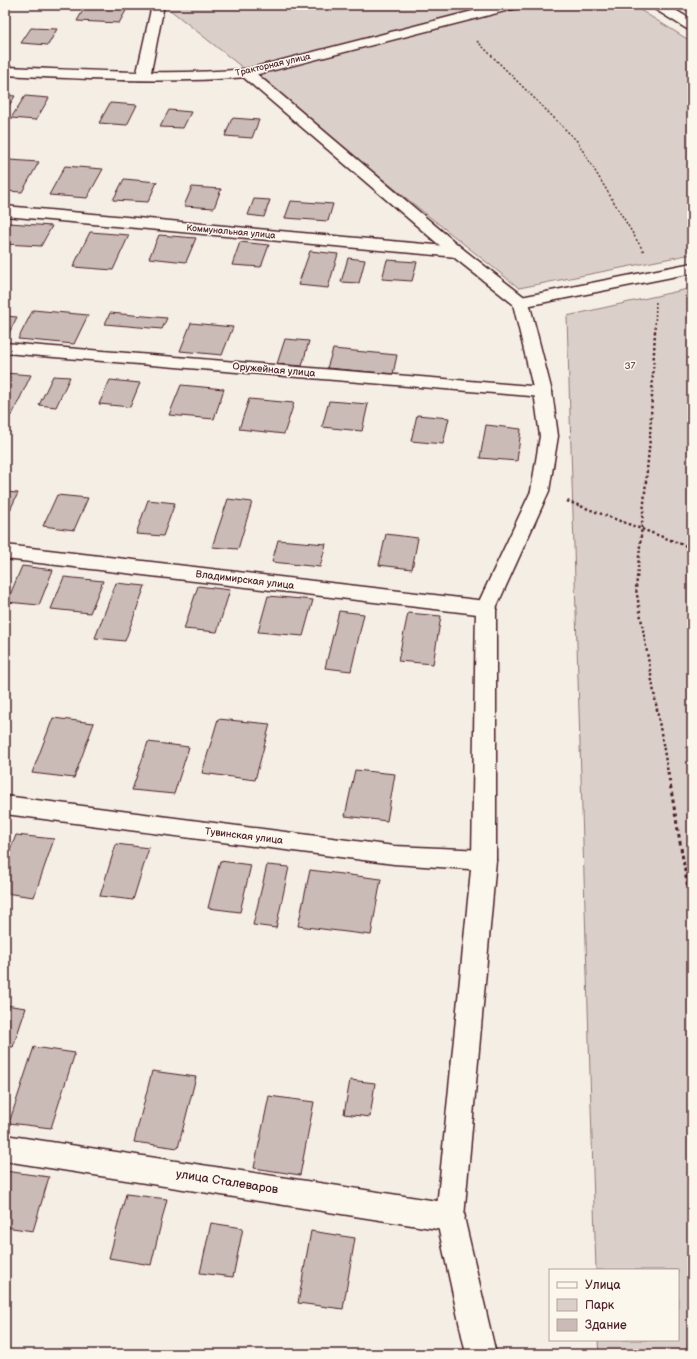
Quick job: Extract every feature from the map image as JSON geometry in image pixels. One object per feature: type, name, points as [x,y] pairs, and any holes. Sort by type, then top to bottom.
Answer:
[{"type":"street","name":"Тракторная улица","points":[[5,71],[143,77],[210,77],[247,73],[512,5]]},
{"type":"street","points":[[658,5],[692,26]]},
{"type":"street","name":"Коммунальная улица","points":[[5,211],[457,252]]},
{"type":"street","points":[[521,302],[692,268]]},
{"type":"street","name":"Оружейная улица","points":[[5,348],[543,392]]},
{"type":"street","name":"Владимирская улица","points":[[5,552],[486,608]]},
{"type":"street","name":"Тувинская улица","points":[[5,805],[394,854],[484,860]]},
{"type":"street","name":"улица Сталеваров","points":[[5,1148],[450,1217]]},
{"type":"lane","points":[[143,77],[158,5]]},
{"type":"lane","points":[[247,73],[457,252],[521,302],[543,392],[549,436],[540,491],[486,608],[484,860],[450,1217],[481,1354]]},
{"type":"path","points":[[455,20],[577,141],[658,275],[650,438],[636,589],[692,912]]},
{"type":"path","points":[[540,491],[692,548]]},
{"type":"green space","points":[[164,5],[632,5],[692,42],[692,254],[519,288]]},
{"type":"green space","name":"37","points":[[692,288],[692,1354],[599,1354],[598,1341],[679,1341],[679,1269],[596,1269],[567,316]]},
{"type":"building","points":[[86,5],[128,7],[119,23],[77,21]]},
{"type":"building","points":[[31,28],[57,29],[48,45],[21,43]]},
{"type":"building","points":[[5,95],[15,96],[5,112]]},
{"type":"building","points":[[25,96],[49,98],[36,120],[11,118]]},
{"type":"building","points":[[110,103],[137,105],[127,125],[99,123]]},
{"type":"building","points":[[169,110],[191,112],[183,128],[160,127]]},
{"type":"building","points":[[232,118],[259,120],[252,138],[225,136]]},
{"type":"building","points":[[10,160],[39,162],[22,192],[5,191],[5,167]]},
{"type":"building","points":[[65,166],[103,169],[87,198],[49,195]]},
{"type":"building","points":[[124,179],[157,182],[148,202],[113,200]]},
{"type":"building","points":[[192,187],[221,189],[214,208],[184,206]]},
{"type":"building","points":[[254,199],[270,200],[264,217],[248,215]]},
{"type":"building","points":[[291,201],[333,204],[328,221],[285,218]]},
{"type":"building","points":[[9,223],[52,226],[41,246],[5,244],[5,231]]},
{"type":"building","points":[[90,232],[129,235],[113,270],[73,267]]},
{"type":"building","points":[[159,235],[196,238],[186,262],[149,258]]},
{"type":"building","points":[[240,242],[269,245],[261,267],[232,265]]},
{"type":"building","points":[[310,251],[338,254],[328,288],[298,285]]},
{"type":"building","points":[[348,258],[365,260],[359,283],[341,282]]},
{"type":"building","points":[[387,260],[417,262],[412,281],[382,279]]},
{"type":"building","points":[[33,310],[88,315],[74,344],[18,339]]},
{"type":"building","points":[[110,313],[167,318],[162,329],[105,324]]},
{"type":"building","points":[[5,316],[17,317],[6,339],[5,339]]},
{"type":"building","points":[[191,323],[233,327],[222,355],[180,351]]},
{"type":"building","points":[[285,339],[309,341],[302,366],[277,364]]},
{"type":"building","points":[[333,349],[397,355],[393,374],[327,368]]},
{"type":"building","points":[[5,373],[31,375],[12,415],[5,414]]},
{"type":"building","points":[[53,376],[70,377],[56,407],[39,405]]},
{"type":"building","points":[[110,380],[140,383],[130,407],[99,404]]},
{"type":"building","points":[[181,385],[224,389],[214,419],[169,415]]},
{"type":"building","points":[[249,399],[294,403],[284,434],[239,429]]},
{"type":"building","points":[[329,401],[368,404],[362,431],[322,427]]},
{"type":"building","points":[[417,415],[449,418],[443,444],[411,441]]},
{"type":"building","points":[[486,425],[521,429],[517,461],[480,458]]},
{"type":"building","points":[[5,492],[18,493],[5,521]]},
{"type":"building","points":[[57,495],[88,498],[74,530],[43,526]]},
{"type":"building","points":[[228,499],[252,502],[238,549],[212,547]]},
{"type":"building","points":[[148,500],[175,503],[163,536],[136,534]]},
{"type":"building","points":[[386,534],[418,538],[412,569],[379,565]]},
{"type":"building","points":[[278,540],[326,544],[320,567],[272,562]]},
{"type":"building","points":[[22,566],[53,570],[39,605],[7,602]]},
{"type":"building","points":[[64,577],[103,581],[90,613],[51,609]]},
{"type":"building","points":[[116,583],[145,586],[125,641],[95,638]]},
{"type":"building","points":[[198,586],[230,590],[217,632],[184,629]]},
{"type":"building","points":[[268,596],[313,600],[303,636],[258,632]]},
{"type":"building","points":[[339,611],[364,614],[351,671],[325,668]]},
{"type":"building","points":[[408,613],[441,616],[433,664],[398,661]]},
{"type":"building","points":[[53,718],[94,723],[74,778],[32,773]]},
{"type":"building","points":[[218,719],[270,724],[255,780],[202,773]]},
{"type":"building","points":[[148,742],[189,747],[174,794],[132,790]]},
{"type":"building","points":[[355,770],[395,774],[387,821],[345,816]]},
{"type":"building","points":[[16,835],[54,839],[34,897],[5,893],[5,864]]},
{"type":"building","points":[[116,844],[149,848],[133,900],[100,896]]},
{"type":"building","points":[[220,861],[251,865],[240,912],[208,908]]},
{"type":"building","points":[[267,865],[289,867],[276,928],[253,925]]},
{"type":"building","points":[[310,870],[381,879],[371,935],[298,926]]},
{"type":"building","points":[[5,1005],[26,1008],[13,1047],[5,1046]]},
{"type":"building","points":[[34,1047],[75,1053],[51,1128],[9,1123]]},
{"type":"building","points":[[152,1071],[196,1077],[178,1148],[134,1142]]},
{"type":"building","points":[[350,1080],[375,1083],[370,1117],[344,1114]]},
{"type":"building","points":[[269,1096],[314,1102],[300,1175],[254,1168]]},
{"type":"building","points":[[5,1171],[49,1177],[33,1231],[5,1227]]},
{"type":"building","points":[[126,1194],[167,1199],[151,1265],[109,1258]]},
{"type":"building","points":[[211,1223],[243,1228],[233,1277],[200,1273]]},
{"type":"building","points":[[311,1231],[355,1238],[343,1309],[298,1303]]}]
